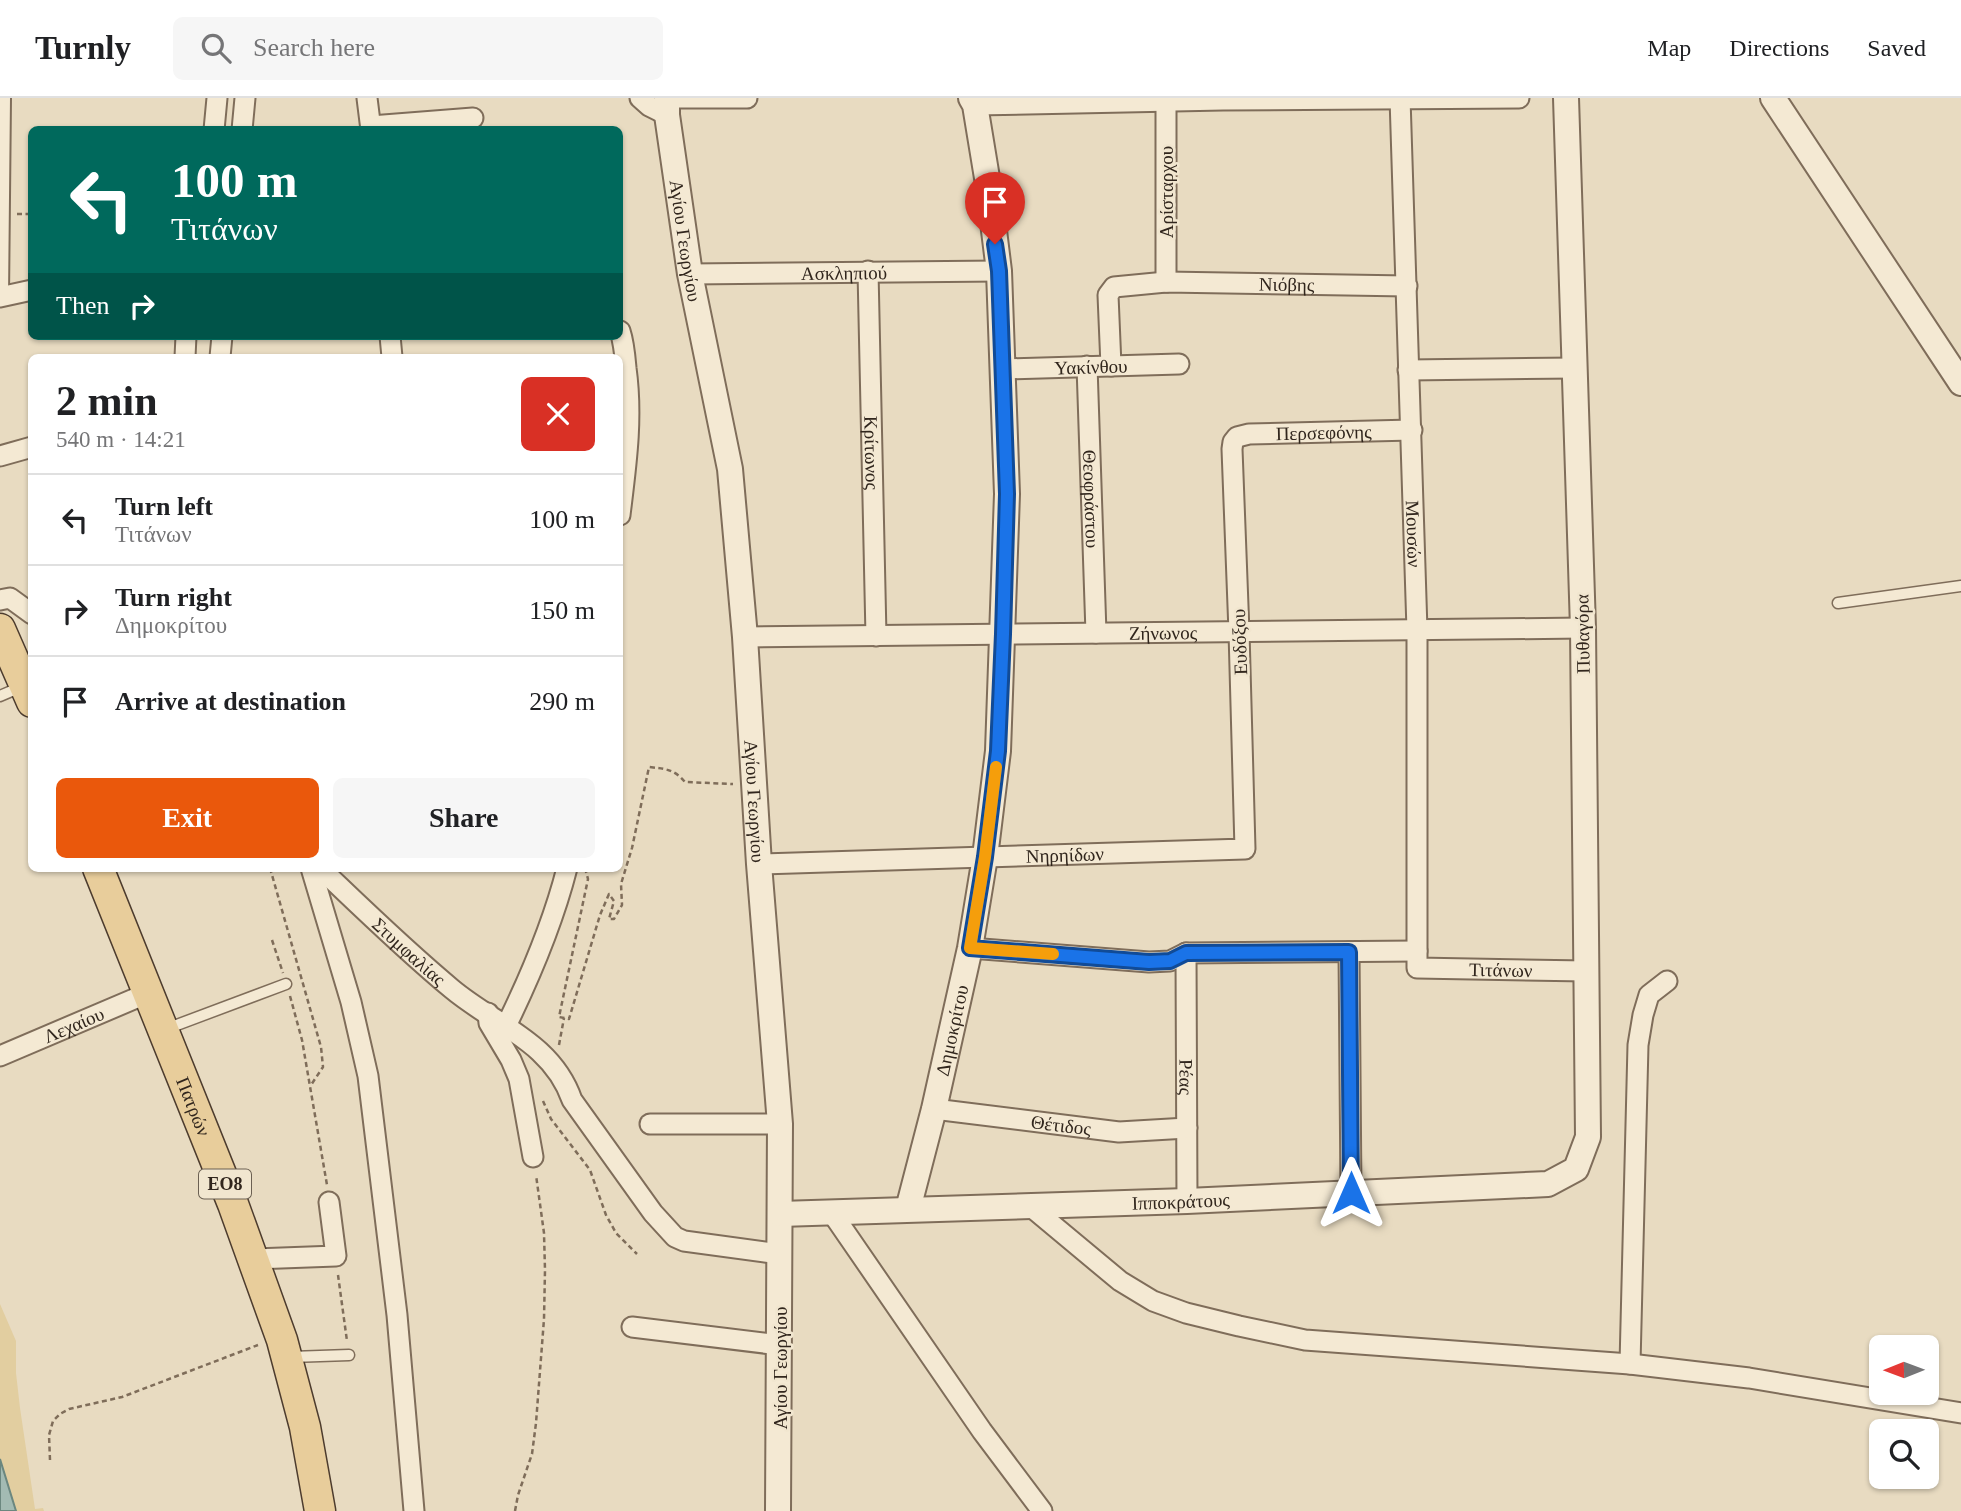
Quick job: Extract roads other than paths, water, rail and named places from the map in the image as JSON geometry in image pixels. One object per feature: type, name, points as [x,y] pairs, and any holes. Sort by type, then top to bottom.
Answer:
[{"type":"main road","points":[[0,629],[19,694]]},
{"type":"main road","name":"Πατρών","points":[[100,872],[254,1259],[284,1349],[304,1427],[320,1511]]},
{"type":"street","points":[[3,98],[1,297],[28,291]]},
{"type":"street","points":[[214,126],[217,98]]},
{"type":"street","points":[[242,126],[245,98]]},
{"type":"street","points":[[367,98],[371,126]]},
{"type":"street","points":[[640,98],[649,106],[747,98]]},
{"type":"street","points":[[973,101],[1518,98]]},
{"type":"street","name":"Πυθαγόρα","points":[[1566,98],[1583,628],[1588,1137],[1576,1169]]},
{"type":"street","points":[[1773,98],[1961,383]]},
{"type":"street","name":"Μουσών","points":[[1400,99],[1417,630],[1417,959]]},
{"type":"street","name":"Δημοκρίτου","points":[[908,1209],[934,1109],[970,948],[998,751],[1007,494],[1003,369],[999,271],[989,190],[973,101]]},
{"type":"street","name":"Αρίσταρχου","points":[[1166,101],[1166,282]]},
{"type":"street","name":"Αγίου Γεωργίου","points":[[667,104],[690,274],[730,469],[745,637],[759,864],[780,1124],[778,1511]]},
{"type":"street","points":[[391,126],[473,118]]},
{"type":"street","name":"Κρίτωνος","points":[[868,271],[876,636]]},
{"type":"street","name":"Ασκληπιού","points":[[690,274],[999,271]]},
{"type":"street","name":"Νιόβης","points":[[1111,366],[1108,295],[1110,290],[1121,285],[1166,282],[1407,286]]},
{"type":"street","points":[[623,340],[630,393],[624,448]]},
{"type":"street","name":"Υακίνθου","points":[[1003,369],[1179,364]]},
{"type":"street","name":"Θεοφράστου","points":[[1087,366],[1096,633]]},
{"type":"street","points":[[1408,370],[1576,368]]},
{"type":"street","name":"Περσεφόνης","points":[[1237,437],[1412,430]]},
{"type":"street","name":"Ευδόξου","points":[[1237,437],[1232,449],[1244,849]]},
{"type":"street","points":[[0,456],[28,448]]},
{"type":"street","points":[[0,600],[10,598],[27,611],[0,629]]},
{"type":"street","name":"Ζήνωνος","points":[[745,637],[1583,628]]},
{"type":"street","name":"Νηρηίδων","points":[[759,864],[1244,849]]},
{"type":"street","points":[[312,872],[351,1002],[368,1076],[397,1315],[414,1511]]},
{"type":"street","name":"Στυμφαλίας","points":[[324,872],[453,990],[506,1026],[555,1067],[567,1085],[572,1100],[653,1213],[675,1237],[684,1241],[780,1254]]},
{"type":"street","points":[[506,1026],[531,975],[566,872]]},
{"type":"street","name":"Τιτάνων","points":[[970,948],[1149,962],[1170,961],[1186,953],[1349,952],[1586,971]]},
{"type":"street","points":[[1349,952],[1351,1193]]},
{"type":"street","name":"Ρέας","points":[[1186,953],[1187,1201]]},
{"type":"street","points":[[1630,1364],[1639,1045],[1643,1014],[1649,995],[1667,981]]},
{"type":"street","name":"Λεχαίου","points":[[2,1050],[148,993]]},
{"type":"street","points":[[488,1013],[489,1023],[519,1079],[533,1157]]},
{"type":"street","name":"Θέτιδος","points":[[934,1109],[1119,1132],[1188,1128]]},
{"type":"street","points":[[650,1124],[780,1124]]},
{"type":"street","name":"Ιπποκράτους","points":[[780,1214],[1187,1201],[1548,1184],[1576,1169]]},
{"type":"street","points":[[254,1259],[335,1256],[329,1202]]},
{"type":"street","points":[[1030,1206],[1120,1280],[1153,1301],[1199,1316],[1305,1340],[1630,1364],[1749,1378],[1961,1413]]},
{"type":"street","points":[[832,1213],[982,1431],[1042,1511]]},
{"type":"street","points":[[632,1327],[780,1345]]},
{"type":"lane","points":[[1838,603],[1961,586]]},
{"type":"lane","points":[[162,1030],[286,984]]},
{"type":"lane","points":[[284,1349],[349,1355]]},
{"type":"water","points":[[0,1459],[16,1511],[0,1511]]}]
